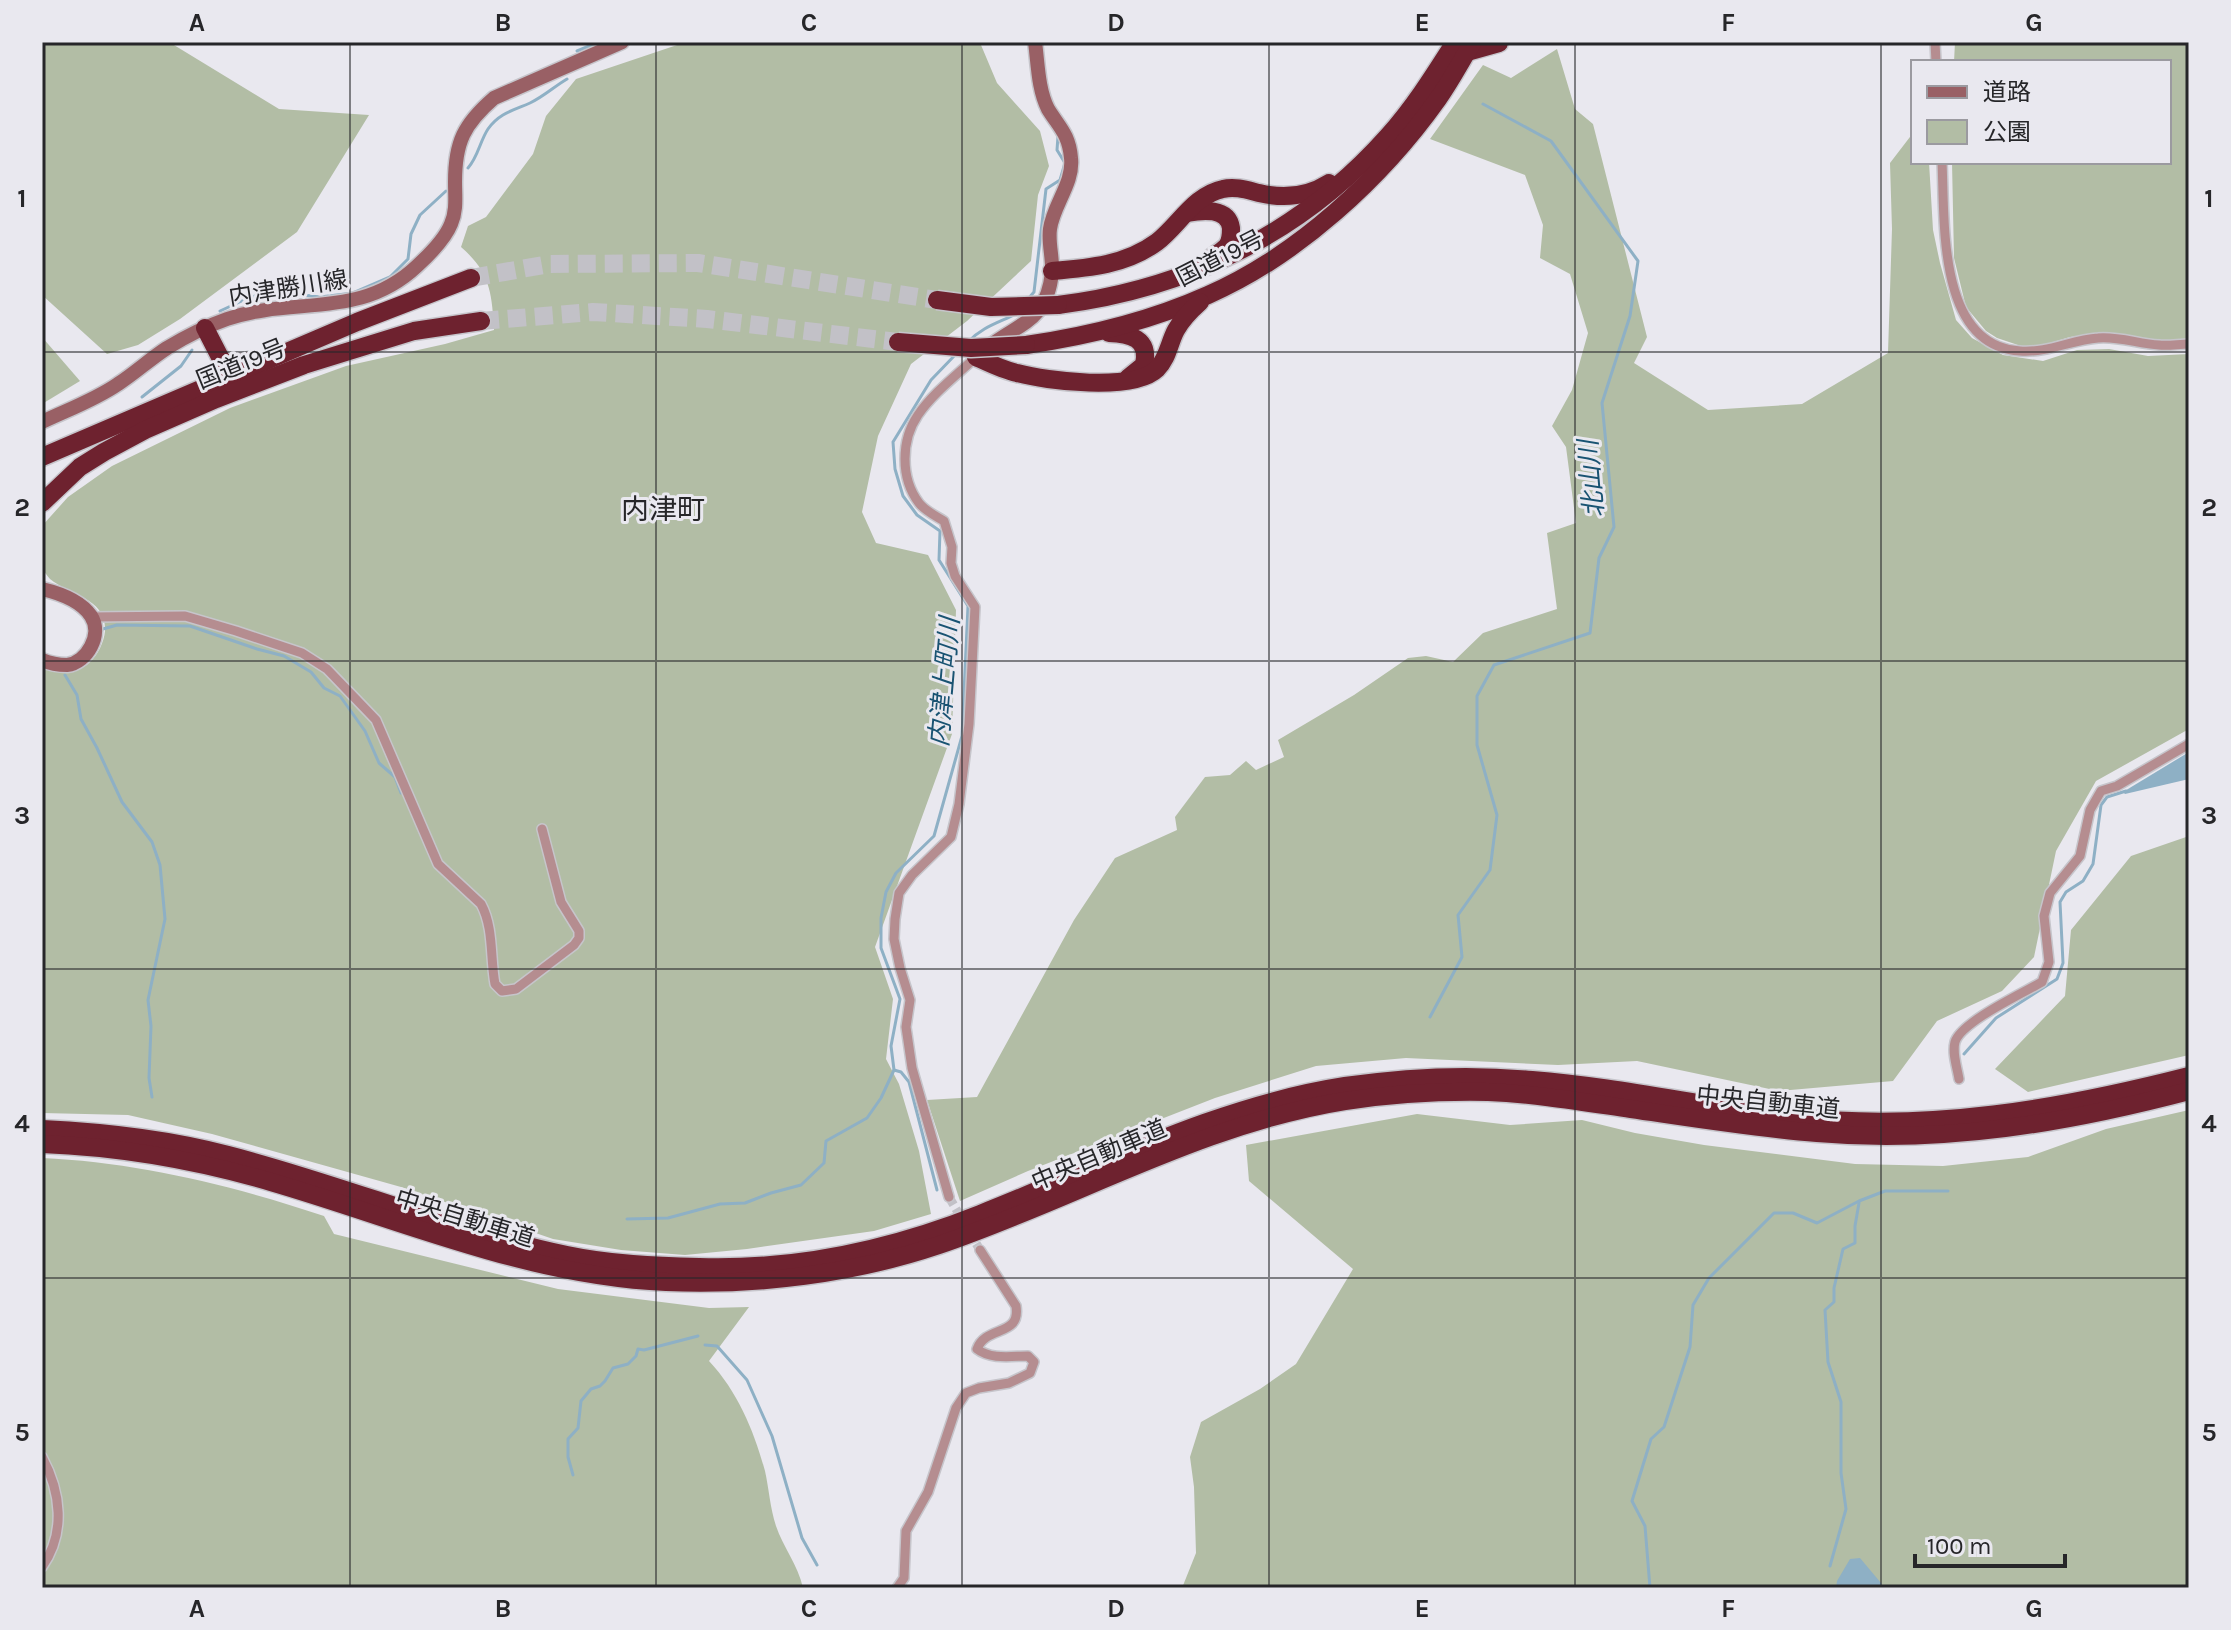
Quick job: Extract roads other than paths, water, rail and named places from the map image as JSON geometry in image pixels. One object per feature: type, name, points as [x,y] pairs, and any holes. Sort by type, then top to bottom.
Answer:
[{"type":"highway","points":[[1465,45],[1499,43]]},
{"type":"highway","name":"国道19号","points":[[937,300],[991,307],[1058,305],[1102,299],[1188,274],[1228,258],[1311,206],[1362,163],[1465,45]]},
{"type":"highway","name":"国道19号","points":[[898,342],[971,348],[1026,345],[1101,332],[1207,296],[1278,256],[1319,225],[1372,177],[1438,99],[1465,45]]},
{"type":"highway","points":[[1052,271],[1092,268],[1126,258],[1155,243],[1196,202],[1222,189],[1295,197],[1319,190],[1362,163]]},
{"type":"highway","points":[[1187,213],[1202,211],[1222,215],[1231,231],[1225,248],[1188,274]]},
{"type":"highway","name":"国道19号","points":[[42,457],[405,302],[471,278]]},
{"type":"highway","points":[[976,357],[1012,372],[1046,380],[1140,379],[1154,372],[1162,363],[1175,332],[1187,314],[1207,296]]},
{"type":"highway","name":"国道19号","points":[[42,503],[80,467],[104,452],[216,399],[304,365],[414,331],[481,321]]},
{"type":"highway","points":[[164,405],[172,395],[210,378],[221,367],[222,361],[205,328]]},
{"type":"highway","points":[[1101,332],[1129,334],[1140,341],[1145,351],[1144,365],[1122,381]]},
{"type":"highway","points":[[222,361],[239,365],[272,352],[285,354]]},
{"type":"highway","name":"中央自動車道","points":[[42,1129],[130,1136],[222,1153],[502,1240],[573,1257],[628,1264],[731,1267],[806,1261],[922,1234],[977,1215],[1225,1115],[1300,1094],[1384,1081],[1447,1077],[1534,1080],[1797,1117],[1894,1122],[2045,1108],[2189,1076]]},
{"type":"highway","name":"中央自動車道","points":[[42,1144],[128,1151],[217,1167],[513,1259],[560,1270],[664,1282],[728,1282],[849,1268],[935,1246],[1188,1144],[1264,1119],[1346,1101],[1423,1093],[1489,1092],[1560,1098],[1782,1130],[1929,1136],[2040,1124],[2189,1091]]},
{"type":"main road","name":"内津勝川線","points":[[42,422],[118,385],[167,348],[228,318],[268,310],[342,303],[388,288],[416,268],[450,226],[456,208],[456,153],[464,130],[477,113],[494,98],[622,42]]},
{"type":"main road","points":[[976,357],[1001,337],[1018,330],[1039,312],[1052,271],[1049,229],[1068,180],[1072,160],[1064,131],[1048,108],[1041,85],[1035,42]]},
{"type":"main road","points":[[42,589],[76,602],[92,617],[95,629],[94,640],[84,657],[69,665],[42,660]]},
{"type":"street","points":[[1942,164],[1947,253],[1956,298],[1968,322],[1991,343],[2017,351],[2042,351],[2099,338],[2160,346],[2189,344]]},
{"type":"street","points":[[949,1197],[912,1068],[906,1027],[910,1000],[894,939],[899,893],[912,875],[951,837],[959,804],[969,724],[975,607],[955,576],[951,563],[952,547],[944,521],[921,506],[910,489],[905,465],[910,427],[920,412],[976,357]]},
{"type":"street","points":[[92,617],[185,616],[302,653],[327,669],[376,720],[438,864],[481,904],[488,922],[495,984],[502,991],[516,989],[579,938],[579,931],[561,902],[542,829]]},
{"type":"street","points":[[1959,1079],[1954,1050],[1956,1038],[1966,1026],[2042,982],[2049,962],[2044,916],[2050,893],[2080,856],[2090,810],[2101,791],[2117,786],[2189,744]]},
{"type":"street","points":[[897,1588],[904,1578],[906,1531],[928,1492],[956,1408],[966,1393],[1009,1383],[1030,1373],[1034,1362],[1028,1356],[1001,1357],[984,1354],[977,1349],[980,1341],[1015,1322],[1017,1315],[1016,1306],[980,1250]]},
{"type":"street","points":[[42,1457],[59,1501],[57,1532],[42,1567]]},
{"type":"water","points":[[2189,752],[2189,779],[2123,792]]},
{"type":"water","points":[[1860,1558],[1883,1588],[1836,1588],[1850,1559]]},
{"type":"waterway","points":[[577,51],[599,42]]},
{"type":"waterway","points":[[468,168],[488,129],[497,119],[535,101],[567,79]]},
{"type":"waterway","name":"北山川","points":[[1430,1017],[1462,957],[1458,915],[1490,870],[1497,815],[1477,745],[1477,696],[1494,665],[1590,633],[1599,558],[1614,527],[1602,403],[1630,316],[1638,261],[1551,141],[1483,104]]},
{"type":"waterway","name":"内津上町川","points":[[1028,299],[1034,292],[1046,189],[1060,180],[1065,163],[1057,150],[1058,136]]},
{"type":"waterway","points":[[220,311],[269,291],[320,297],[353,293],[390,277],[408,259],[411,234],[420,215],[446,191]]},
{"type":"waterway","name":"内津上町川","points":[[968,342],[985,329],[1016,314]]},
{"type":"waterway","points":[[142,397],[181,366],[192,350]]},
{"type":"waterway","name":"内津上町川","points":[[627,1219],[668,1218],[720,1204],[745,1203],[801,1185],[824,1163],[826,1141],[867,1118],[894,1070],[891,1046],[900,999],[881,948],[881,918],[886,892],[896,873],[934,836],[962,736],[968,606],[939,560],[940,531],[917,515],[903,496],[895,469],[893,442],[931,380],[957,353]]},
{"type":"waterway","points":[[103,629],[117,625],[190,626],[284,656],[311,672],[324,688],[340,696],[365,731],[379,763],[395,777],[401,793]]},
{"type":"waterway","points":[[65,675],[77,695],[81,719],[122,802],[152,842],[160,865],[165,919],[148,1000],[152,1097]]},
{"type":"waterway","points":[[1964,1054],[1996,1018],[2057,979],[2063,963],[2060,902],[2066,892],[2083,881],[2093,864],[2101,805],[2107,797],[2126,791]]},
{"type":"waterway","points":[[894,1070],[901,1072],[909,1082],[937,1190]]},
{"type":"waterway","points":[[1650,1588],[1645,1526],[1632,1501],[1651,1439],[1664,1427],[1690,1347],[1693,1305],[1709,1278],[1774,1213],[1793,1213],[1817,1223],[1885,1191],[1948,1191]]},
{"type":"waterway","points":[[1830,1566],[1846,1509],[1841,1473],[1841,1402],[1828,1362],[1825,1310],[1834,1302],[1843,1249],[1855,1243],[1859,1203]]},
{"type":"waterway","points":[[573,1475],[568,1457],[568,1439],[578,1428],[581,1401],[591,1389],[600,1386],[613,1368],[628,1364],[638,1349],[698,1336]]},
{"type":"waterway","points":[[705,1345],[717,1346],[747,1380],[772,1436],[802,1538],[817,1565]]},
{"type":"tunnel","points":[[471,278],[549,264],[698,263],[937,300]]},
{"type":"tunnel","points":[[481,321],[593,312],[707,319],[898,342]]},
{"type":"tunnel","points":[[949,1197],[980,1250]]},
{"type":"district","name":"内津町","points":[[663,509]]}]
